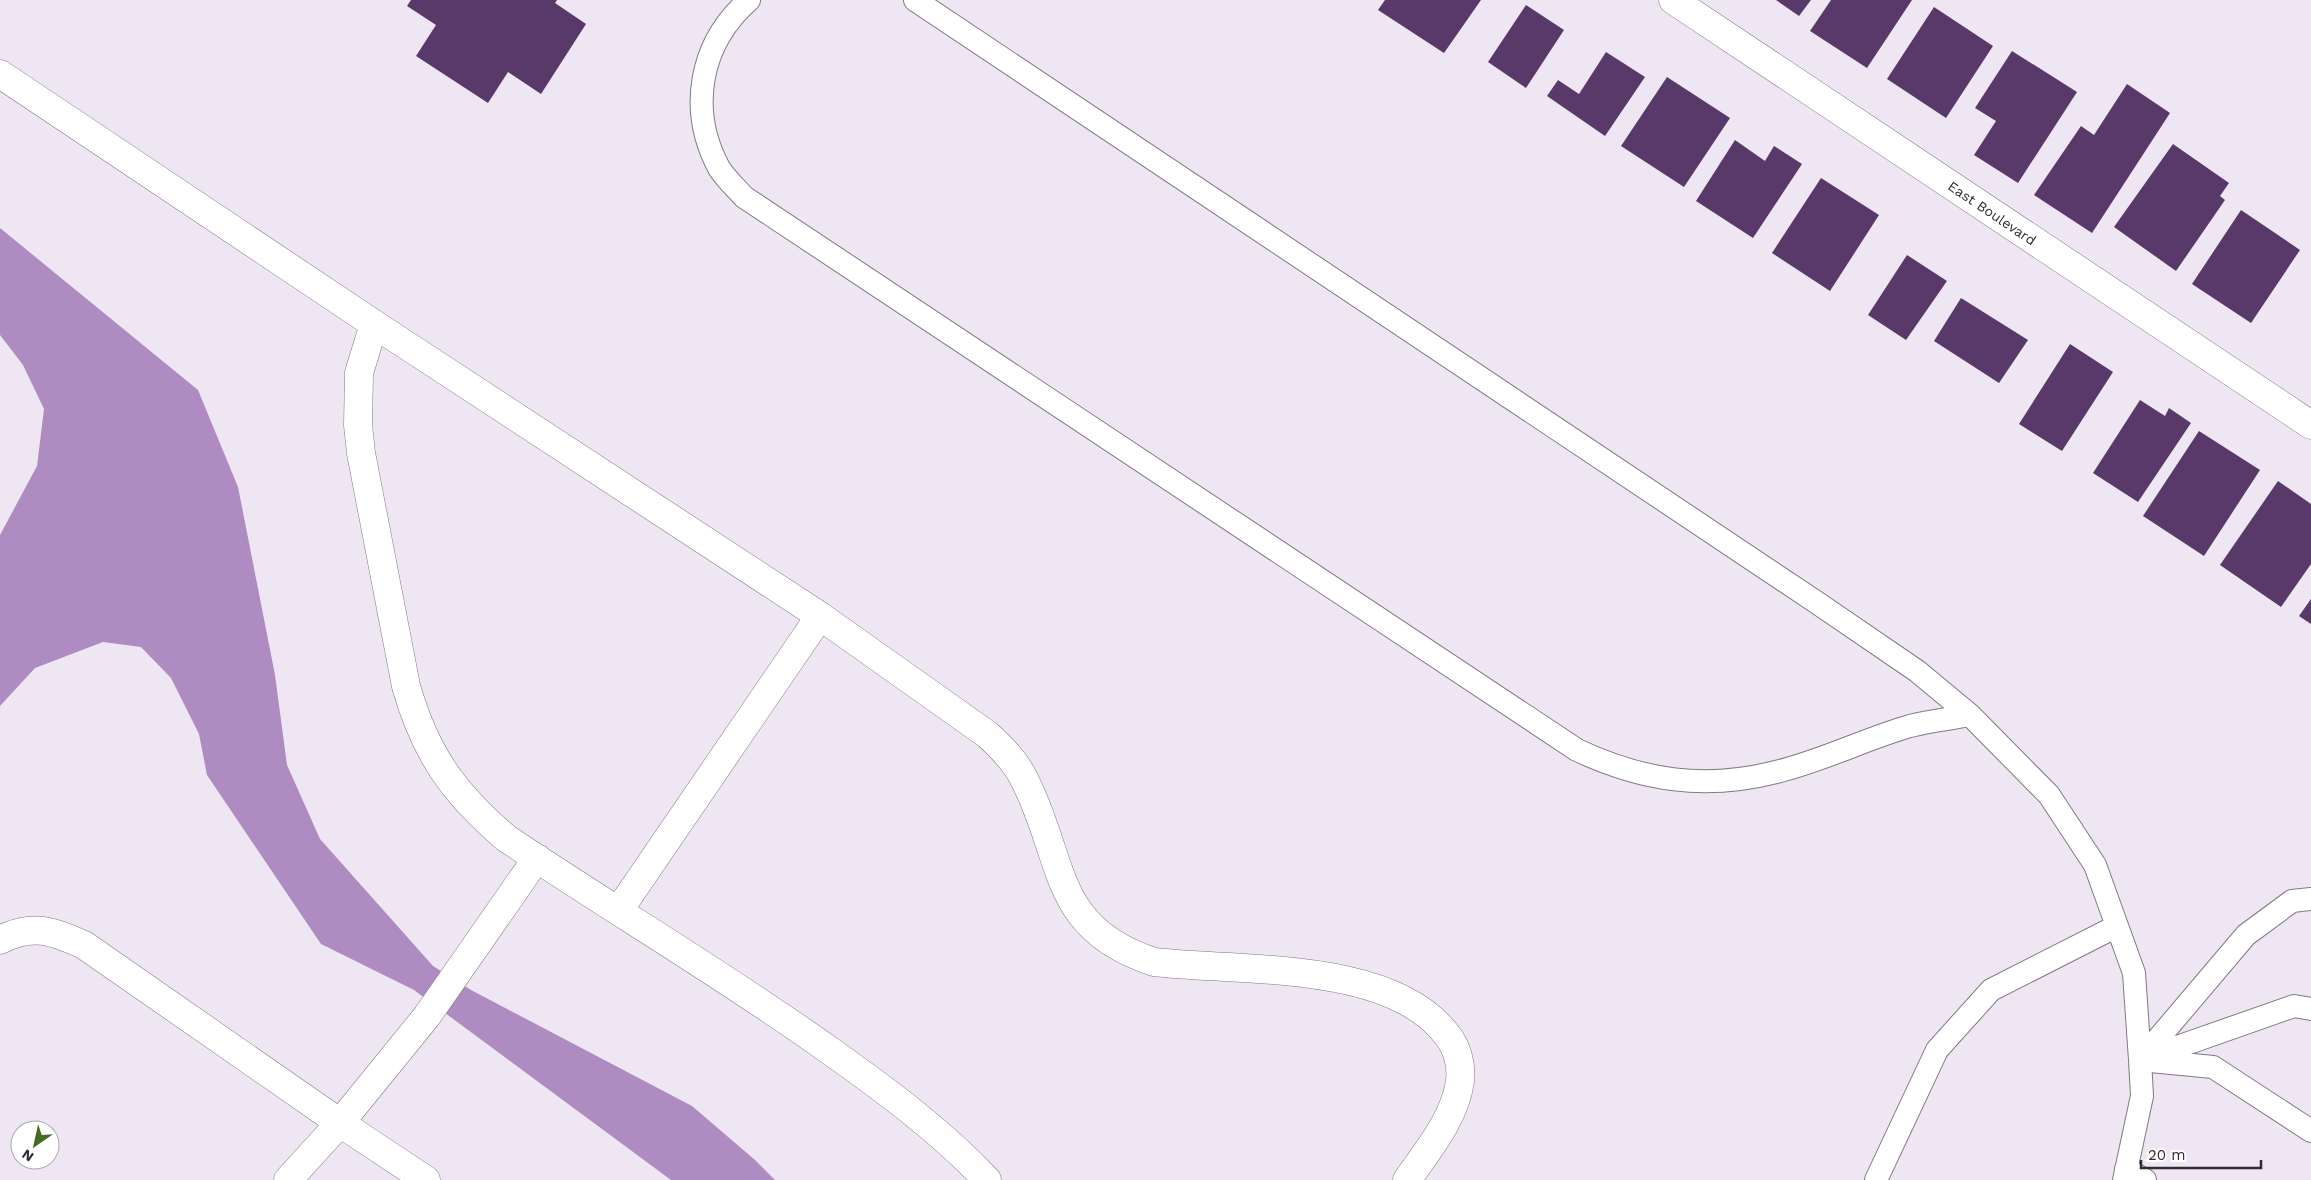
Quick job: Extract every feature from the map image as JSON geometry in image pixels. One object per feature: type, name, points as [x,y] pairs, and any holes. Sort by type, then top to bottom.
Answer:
[{"type":"street","name":"East Boulevard","points":[[1672,0],[2311,425]]},
{"type":"street","points":[[0,74],[374,324],[820,616],[964,716],[1008,754],[1034,799],[1056,867],[1068,893],[1081,915],[1096,932],[1114,945],[1133,955],[1154,962],[1309,974],[1370,986],[1418,1007],[1437,1022],[1451,1039],[1459,1058],[1460,1080],[1455,1101],[1447,1121],[1407,1180]]},
{"type":"street","points":[[374,324],[359,373],[357,399],[360,444],[406,686],[414,714],[441,769],[460,794],[494,827],[536,858],[712,970],[867,1077],[941,1135],[987,1180]]},
{"type":"street","points":[[619,910],[820,616]]},
{"type":"street","points":[[288,1180],[340,1123],[427,1016],[536,858]]},
{"type":"street","points":[[0,940],[21,930],[41,930],[64,936],[84,946],[340,1123],[426,1180]]},
{"type":"lane","points":[[749,0],[721,30],[706,63],[701,100],[705,136],[720,169],[744,197],[758,209],[790,226],[1577,750],[1610,766],[1645,776],[1709,782],[1776,772],[1910,726],[1970,715]]},
{"type":"lane","points":[[915,0],[1918,671],[1970,715],[2049,795],[2096,865],[2134,973],[2142,1096],[2132,1176]]},
{"type":"lane","points":[[2140,1060],[2246,935],[2292,901],[2311,899]]},
{"type":"lane","points":[[1876,1180],[1937,1050],[1992,990],[2117,926]]},
{"type":"lane","points":[[2140,1060],[2294,1006],[2311,1009]]},
{"type":"lane","points":[[2140,1060],[2213,1067],[2311,1131]]},
{"type":"shaded area","points":[[0,228],[198,390],[238,487],[275,675],[287,765],[320,839],[433,966],[471,990],[692,1106],[755,1160],[775,1180],[671,1180],[414,990],[321,944],[207,775],[199,734],[171,678],[141,647],[103,642],[35,668],[0,706],[0,535],[37,466],[44,409],[23,365],[0,335]]},
{"type":"building","points":[[411,0],[557,0],[555,3],[586,24],[541,94],[508,72],[488,103],[416,56],[436,25],[407,6]]},
{"type":"building","points":[[1385,0],[1481,0],[1444,53],[1378,10]]},
{"type":"building","points":[[1776,0],[1811,0],[1799,16]]},
{"type":"building","points":[[1831,0],[1912,0],[1867,68],[1810,31]]},
{"type":"building","points":[[1526,5],[1564,30],[1526,88],[1488,62]]},
{"type":"building","points":[[1934,7],[1993,46],[1946,118],[1887,79]]},
{"type":"building","points":[[2012,51],[2077,92],[2018,183],[1974,155],[1996,121],[1975,108]]},
{"type":"building","points":[[1606,52],[1645,77],[1605,136],[1547,96],[1558,80],[1579,94]]},
{"type":"building","points":[[1667,77],[1730,118],[1684,187],[1621,146]]},
{"type":"building","points":[[2127,84],[2170,113],[2092,233],[2034,195],[2081,126],[2094,135]]},
{"type":"building","points":[[1735,140],[1765,161],[1774,146],[1802,164],[1753,238],[1696,201]]},
{"type":"building","points":[[2173,144],[2229,183],[2220,196],[2225,200],[2176,271],[2114,227]]},
{"type":"building","points":[[1821,178],[1879,215],[1830,291],[1772,253]]},
{"type":"building","points":[[2241,210],[2300,250],[2251,323],[2192,284]]},
{"type":"building","points":[[1907,255],[1947,281],[1906,340],[1868,315]]},
{"type":"building","points":[[1961,298],[2028,340],[1999,383],[1934,341]]},
{"type":"building","points":[[2070,344],[2113,372],[2062,451],[2019,424]]},
{"type":"building","points":[[2140,400],[2165,416],[2169,408],[2191,423],[2138,502],[2093,473]]},
{"type":"building","points":[[2199,431],[2260,470],[2204,556],[2143,516]]},
{"type":"building","points":[[2278,481],[2311,504],[2311,564],[2281,607],[2220,565]]},
{"type":"building","points":[[2311,599],[2311,624],[2299,616]]}]
